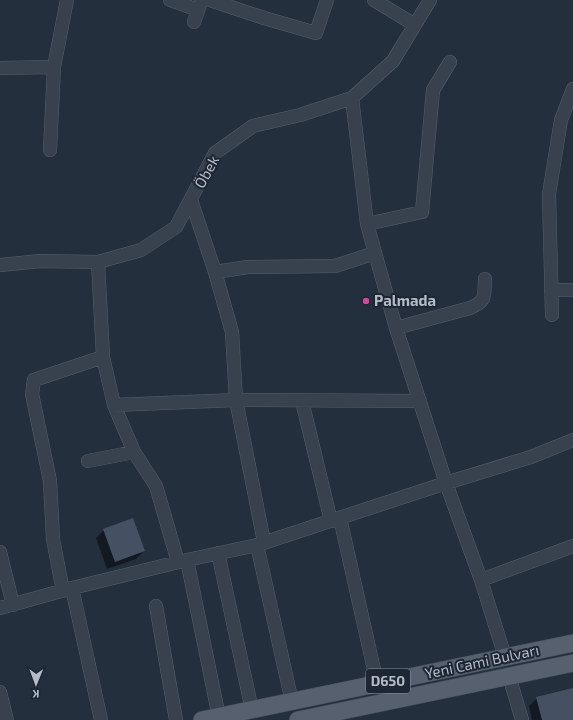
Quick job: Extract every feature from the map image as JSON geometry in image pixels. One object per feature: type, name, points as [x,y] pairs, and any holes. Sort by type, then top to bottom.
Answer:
[{"type":"main road","name":"Yeni Cami Bulvarı","points":[[211,719],[573,642]]},
{"type":"main road","name":"Yeni Cami Bulvarı","points":[[298,720],[573,663]]},
{"type":"street","points":[[50,150],[54,67],[67,0]]},
{"type":"street","points":[[170,0],[200,5],[194,22]]},
{"type":"street","points":[[210,0],[316,33],[327,0]]},
{"type":"street","points":[[374,0],[415,25]]},
{"type":"street","name":"Öbek","points":[[0,265],[40,261],[98,262],[141,250],[176,227],[215,152],[253,126],[300,115],[352,98],[393,61],[430,0]]},
{"type":"street","points":[[367,224],[422,212],[433,90],[450,62]]},
{"type":"street","points":[[0,68],[54,67]]},
{"type":"street","points":[[552,315],[549,194],[561,120],[573,89]]},
{"type":"street","points":[[352,98],[367,224],[396,328],[446,483],[481,580],[505,657]]},
{"type":"street","points":[[191,200],[215,272],[232,332],[236,400],[261,544],[292,702]]},
{"type":"street","points":[[215,272],[248,267],[335,266],[375,253]]},
{"type":"street","points":[[98,262],[103,357],[114,404],[134,452],[156,486],[182,561],[211,719]]},
{"type":"street","points":[[396,328],[480,304],[484,296],[485,280]]},
{"type":"street","points":[[551,290],[573,290]]},
{"type":"street","points":[[101,720],[68,589],[53,539],[50,481],[32,394],[34,380],[103,357]]},
{"type":"street","points":[[114,404],[236,400],[420,401]]},
{"type":"street","points":[[302,401],[335,519],[377,683]]},
{"type":"street","points":[[0,608],[68,589],[182,561],[261,544],[530,457],[573,440]]},
{"type":"street","points":[[88,461],[134,452]]},
{"type":"street","points":[[481,580],[573,546]]},
{"type":"street","points":[[0,552],[13,605]]},
{"type":"street","points":[[218,553],[252,710]]},
{"type":"street","points":[[156,606],[176,720]]},
{"type":"street","points":[[509,676],[522,720]]},
{"type":"street","points":[[0,692],[7,720]]},
{"type":"building","points":[[133,518],[145,551],[115,562],[103,529]]},
{"type":"building","points":[[573,688],[573,720],[542,720],[536,697]]},
{"type":"place","name":"Palmada","points":[[366,301]]}]
